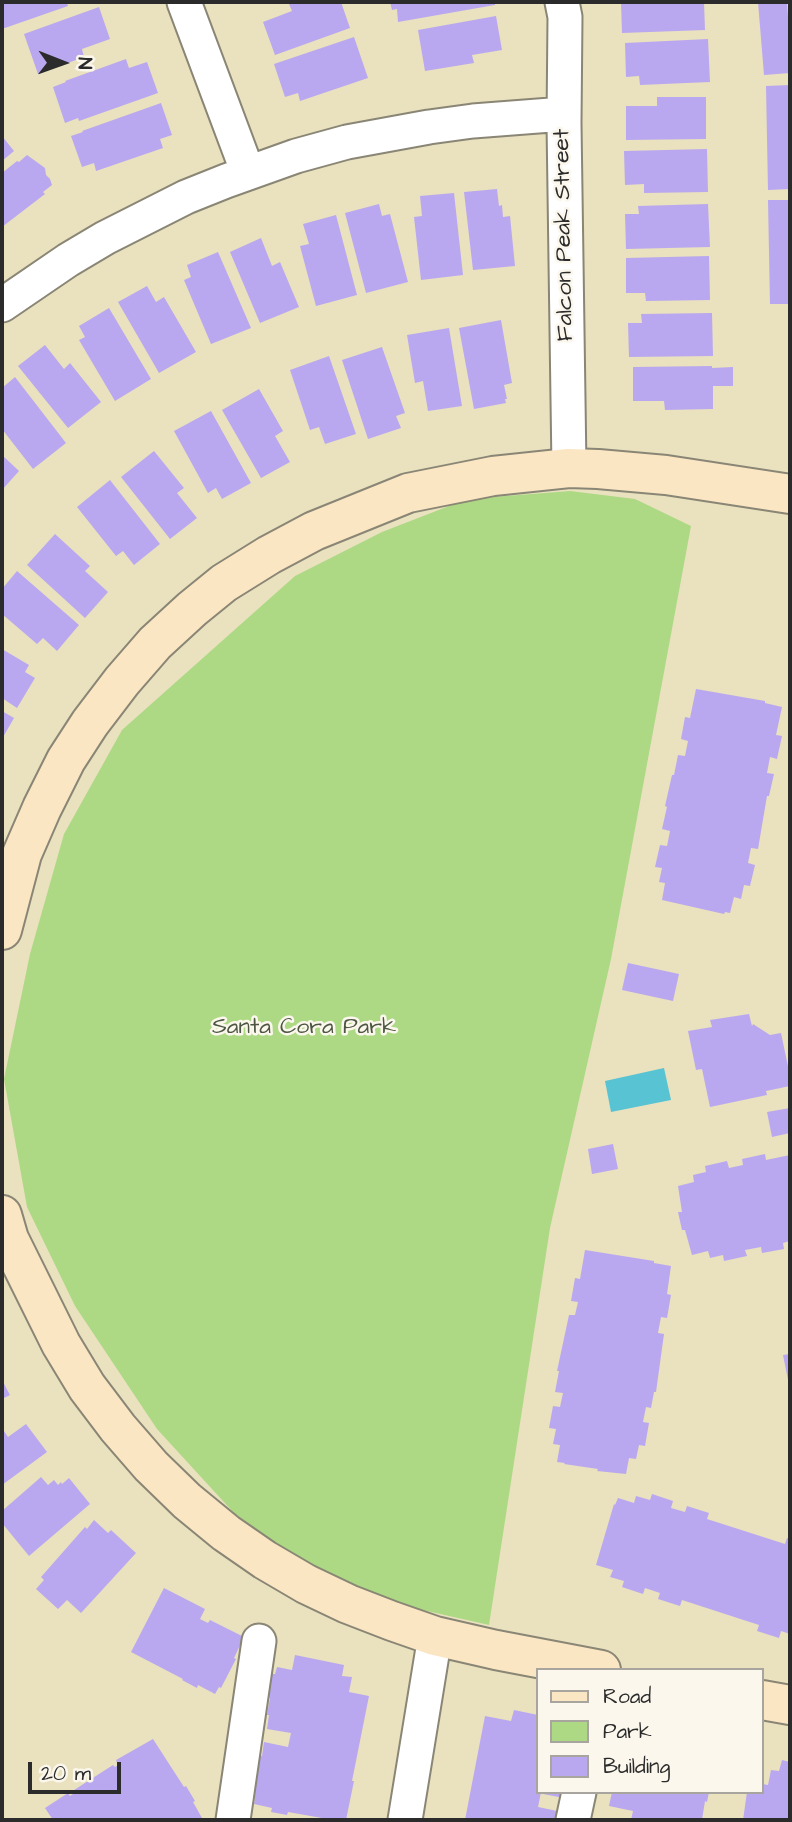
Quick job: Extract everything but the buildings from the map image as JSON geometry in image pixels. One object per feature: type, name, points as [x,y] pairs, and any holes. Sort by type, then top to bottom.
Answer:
[{"type":"street","points":[[184,2],[248,173]]},
{"type":"street","name":"Falcon Peak Street","points":[[562,2],[565,18],[569,468]]},
{"type":"street","points":[[2,305],[105,238],[186,197],[296,156],[347,142],[429,127],[564,114]]},
{"type":"street","points":[[2,930],[22,854],[66,760],[90,723],[155,643],[192,609],[224,583],[280,549],[314,531],[408,493],[493,476],[569,468],[666,475],[790,494]]},
{"type":"street","points":[[2,1215],[9,1239],[61,1344],[87,1387],[151,1466],[187,1501],[226,1533],[265,1560],[316,1589],[381,1617],[435,1636],[590,1668]]},
{"type":"street","points":[[405,1820],[435,1636]]},
{"type":"street","points":[[233,1820],[259,1641]]},
{"type":"street","points":[[764,1699],[790,1705]]},
{"type":"street","points":[[573,1820],[579,1794]]},
{"type":"green space","name":"Santa Cora Park","points":[[570,491],[635,499],[691,526],[611,959],[550,1228],[489,1625],[343,1592],[234,1513],[157,1429],[75,1306],[27,1207],[4,1079],[30,954],[64,834],[122,730],[295,576],[382,532],[467,499]]},
{"type":"water","points":[[664,1068],[671,1100],[611,1112],[605,1081]]}]
